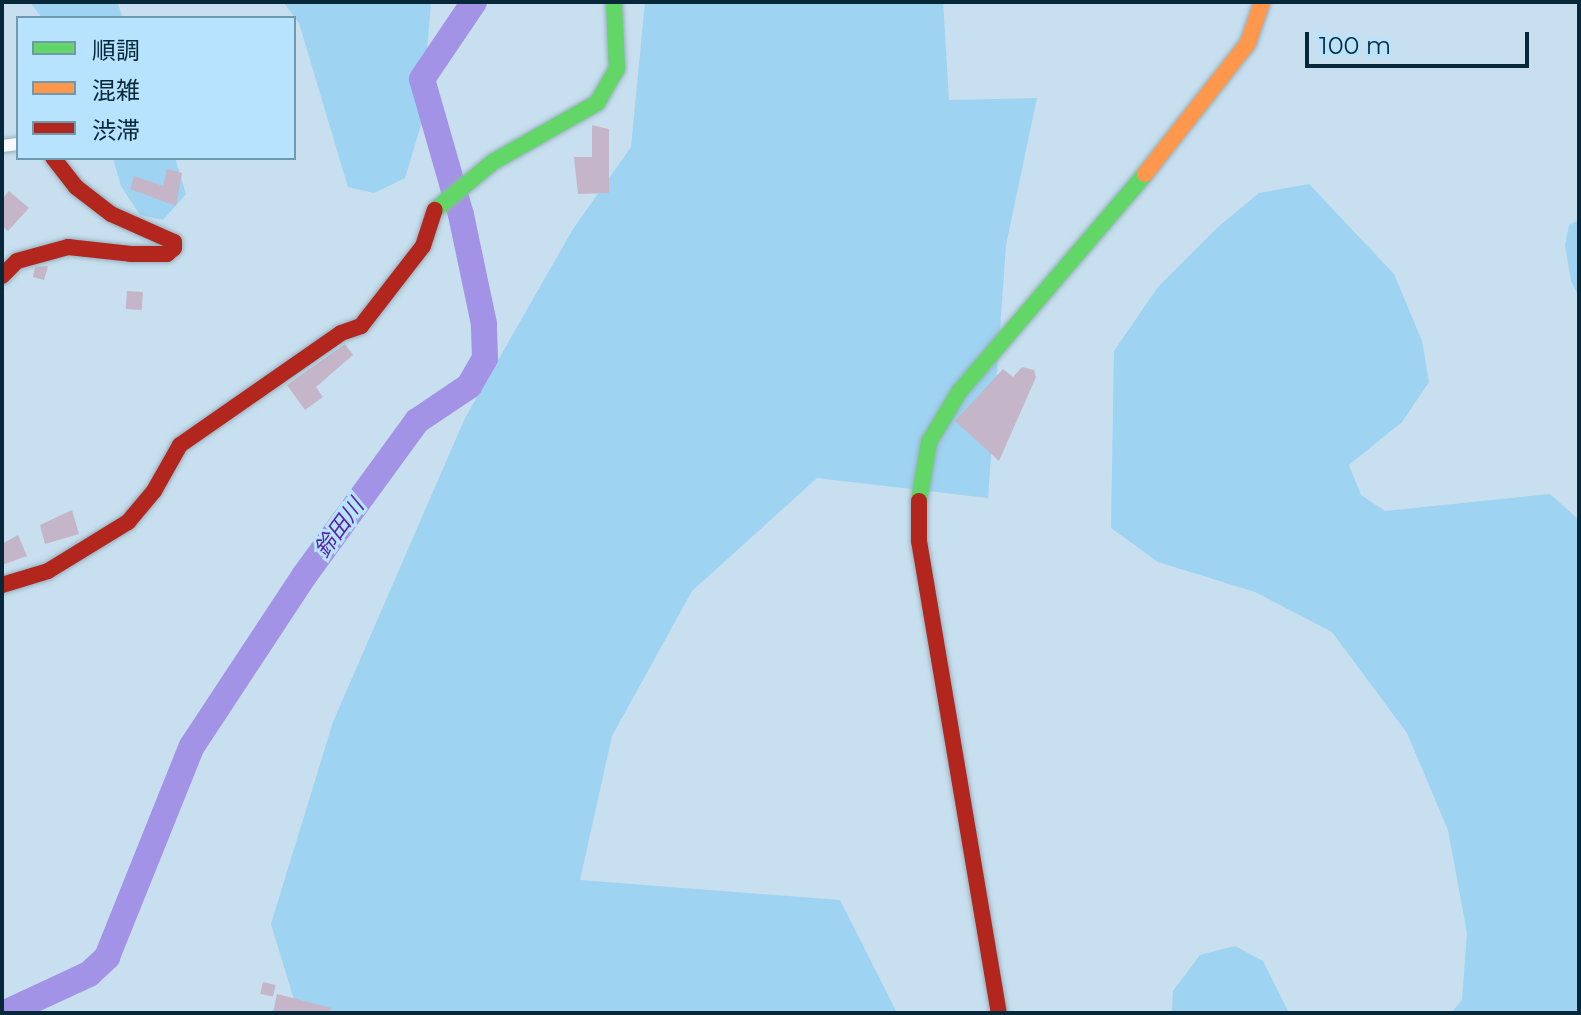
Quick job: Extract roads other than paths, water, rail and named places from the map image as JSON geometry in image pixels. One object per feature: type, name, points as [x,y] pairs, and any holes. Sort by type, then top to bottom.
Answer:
[{"type":"street","points":[[2,585],[48,571],[128,522],[154,491],[180,445],[341,333],[361,326],[423,246],[435,208],[493,162],[597,103],[611,87],[617,69],[614,2]]},
{"type":"street","points":[[999,1013],[919,541],[918,507],[929,442],[959,392],[1181,132],[1248,43],[1262,2]]},
{"type":"street","points":[[2,276],[17,261],[68,247],[131,254],[167,254],[174,248],[174,242],[111,214],[76,187],[55,160]]},
{"type":"waterway","name":"鈴田川","points":[[5,1013],[89,974],[107,957],[192,746],[304,576],[417,421],[469,386],[485,358],[484,324],[461,215],[422,79],[474,2]]}]
